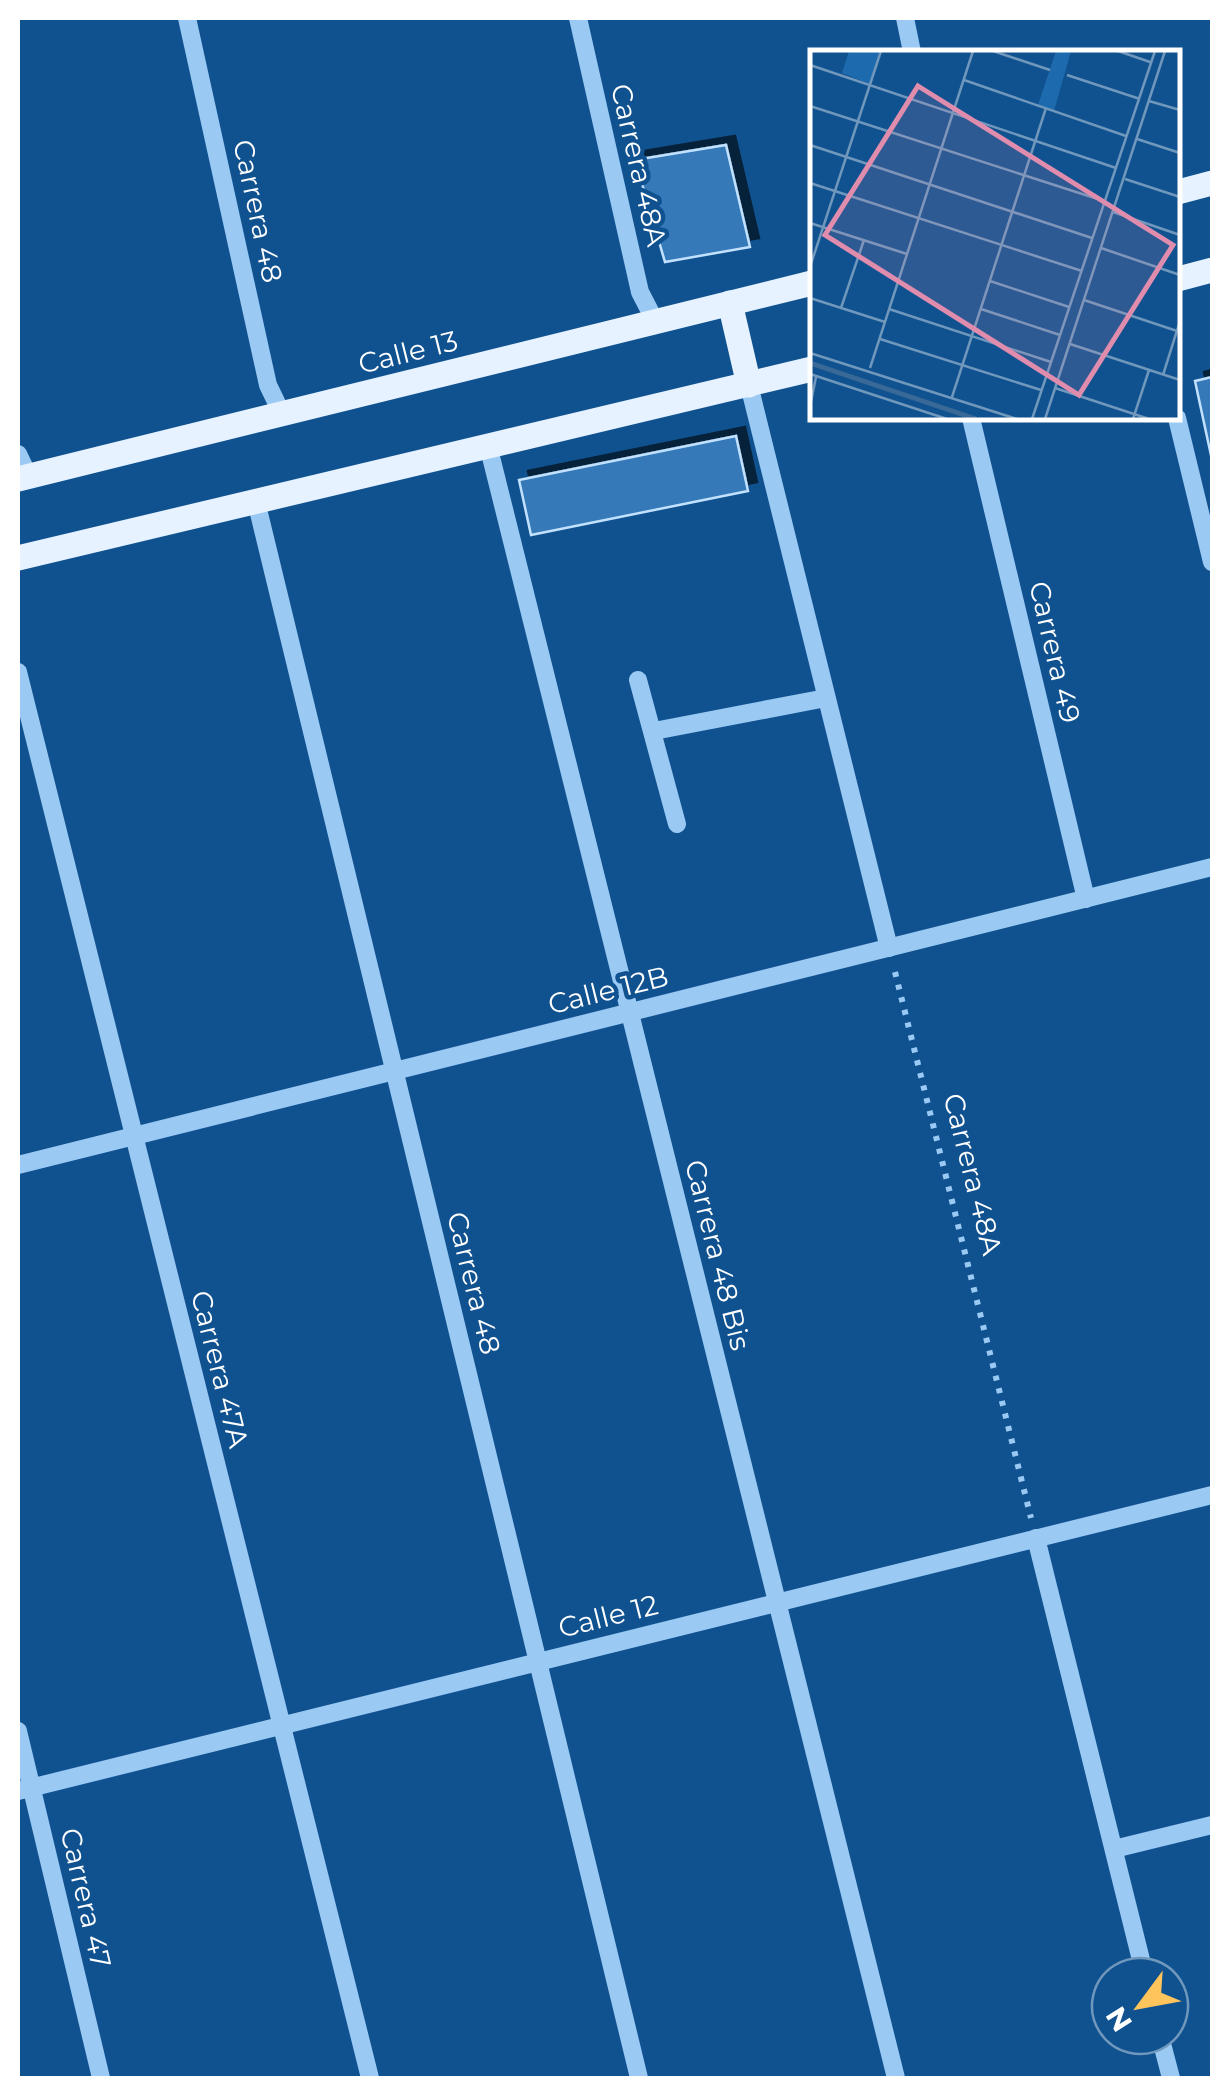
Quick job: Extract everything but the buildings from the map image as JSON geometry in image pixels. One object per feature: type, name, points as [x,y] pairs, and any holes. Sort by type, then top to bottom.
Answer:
[{"type":"main road","points":[[1180,191],[1212,183]]},
{"type":"main road","points":[[1180,278],[1212,270]]},
{"type":"main road","name":"Calle 13","points":[[21,470],[282,414],[810,283]]},
{"type":"main road","points":[[730,303],[749,384]]},
{"type":"main road","points":[[18,558],[810,369]]},
{"type":"street","name":"Carrera 48","points":[[187,18],[268,385],[282,414]]},
{"type":"street","name":"Carrera 48A","points":[[578,18],[640,292],[655,322]]},
{"type":"street","points":[[904,18],[912,50]]},
{"type":"street","points":[[749,384],[888,948]]},
{"type":"street","name":"Carrera 49","points":[[971,420],[1086,899]]},
{"type":"street","points":[[1177,420],[1212,562]]},
{"type":"street","name":"Carrera 48 Bis","points":[[488,445],[896,2078]]},
{"type":"street","name":"Carrera 48","points":[[256,501],[639,2078]]},
{"type":"street","name":"Carrera 47A","points":[[18,672],[370,2078]]},
{"type":"street","points":[[638,680],[677,824]]},
{"type":"street","points":[[654,732],[826,698]]},
{"type":"street","name":"Calle 12B","points":[[18,1165],[1212,868]]},
{"type":"street","name":"Calle 12","points":[[24,1790],[1212,1494]]},
{"type":"street","points":[[1036,1538],[1141,1956]]},
{"type":"street","name":"Carrera 47","points":[[18,1731],[24,1790],[101,2078]]},
{"type":"street","points":[[1114,1848],[1212,1825]]},
{"type":"path","name":"Carrera 48A","points":[[888,948],[1036,1538]]}]
